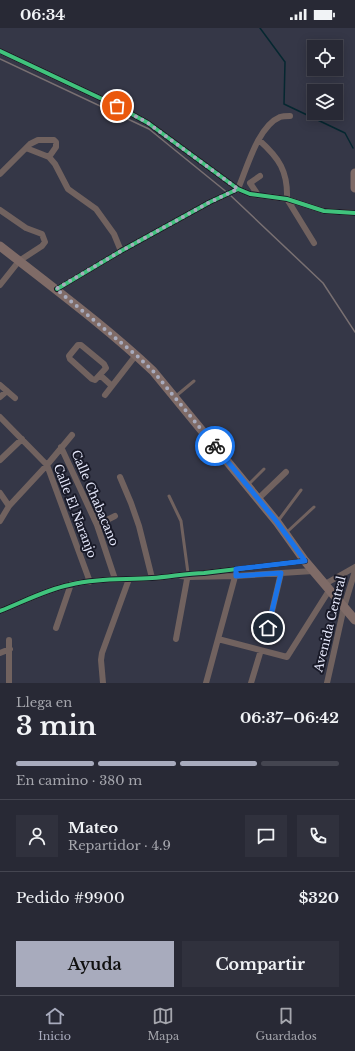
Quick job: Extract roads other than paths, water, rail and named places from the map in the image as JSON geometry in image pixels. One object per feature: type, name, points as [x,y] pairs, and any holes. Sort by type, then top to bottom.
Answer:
[{"type":"main road","points":[[355,173],[355,188]]},
{"type":"main road","points":[[0,246],[56,289],[136,355],[153,371],[277,522],[305,561],[355,620]]},
{"type":"street","points":[[0,51],[117,106],[148,123],[238,189],[250,194],[287,199],[324,211],[355,213]]},
{"type":"street","points":[[56,289],[210,202],[238,189],[259,140],[267,126],[281,116],[290,116]]},
{"type":"street","points":[[0,174],[26,148],[38,140],[54,140],[56,142],[56,147],[49,157]]},
{"type":"street","points":[[259,140],[269,149],[284,170],[287,185],[287,199],[314,243]]},
{"type":"street","points":[[26,148],[49,157],[55,164],[68,189],[96,209],[114,234],[121,251]]},
{"type":"street","points":[[258,195],[250,183],[260,176]]},
{"type":"street","points":[[0,210],[26,228],[42,234],[45,242],[42,246],[19,261],[0,285]]},
{"type":"street","points":[[78,345],[81,345],[104,364],[106,368],[100,375],[95,380],[92,379],[70,359],[69,356],[78,345]]},
{"type":"street","points":[[105,395],[136,355]]},
{"type":"street","points":[[100,375],[112,386]]},
{"type":"street","points":[[0,385],[15,398]]},
{"type":"street","points":[[0,397],[7,391]]},
{"type":"street","name":"Calle El Naranjo","points":[[0,417],[47,465],[90,582]]},
{"type":"street","points":[[0,521],[9,506],[72,436]]},
{"type":"street","points":[[0,460],[22,439]]},
{"type":"street","name":"Calle Chabacano","points":[[61,447],[97,525],[115,580]]},
{"type":"street","points":[[258,499],[286,472]]},
{"type":"street","points":[[120,477],[139,526],[152,578]]},
{"type":"street","points":[[0,493],[9,506]]},
{"type":"street","points":[[97,525],[115,516]]},
{"type":"street","points":[[188,575],[305,561]]},
{"type":"street","name":"Avenida Central","points":[[327,587],[355,567]]},
{"type":"street","points":[[206,683],[236,576],[236,569]]},
{"type":"street","points":[[0,611],[54,589],[71,584],[178,575],[236,576],[313,570]]},
{"type":"street","name":"Avenida Central","points":[[327,683],[344,607],[355,571]]},
{"type":"street","points":[[268,628],[281,573]]},
{"type":"street","points":[[176,639],[188,575]]},
{"type":"street","points":[[103,683],[101,660],[102,653],[129,579]]},
{"type":"street","points":[[56,628],[71,584]]},
{"type":"street","points":[[218,639],[287,657],[327,587]]},
{"type":"street","points":[[9,640],[9,683]]},
{"type":"street","points":[[0,653],[10,649]]},
{"type":"street","points":[[251,683],[261,650]]},
{"type":"lane","points":[[175,397],[194,381]]},
{"type":"lane","points":[[247,486],[264,469]]},
{"type":"lane","points":[[277,522],[301,490]]},
{"type":"lane","points":[[169,496],[181,522],[188,575]]},
{"type":"lane","points":[[285,533],[314,507]]},
{"type":"waterway","points":[[260,28],[285,62],[284,104],[345,133],[353,148]]},
{"type":"railway","points":[[0,59],[149,129],[229,194],[323,283],[355,332]]}]
